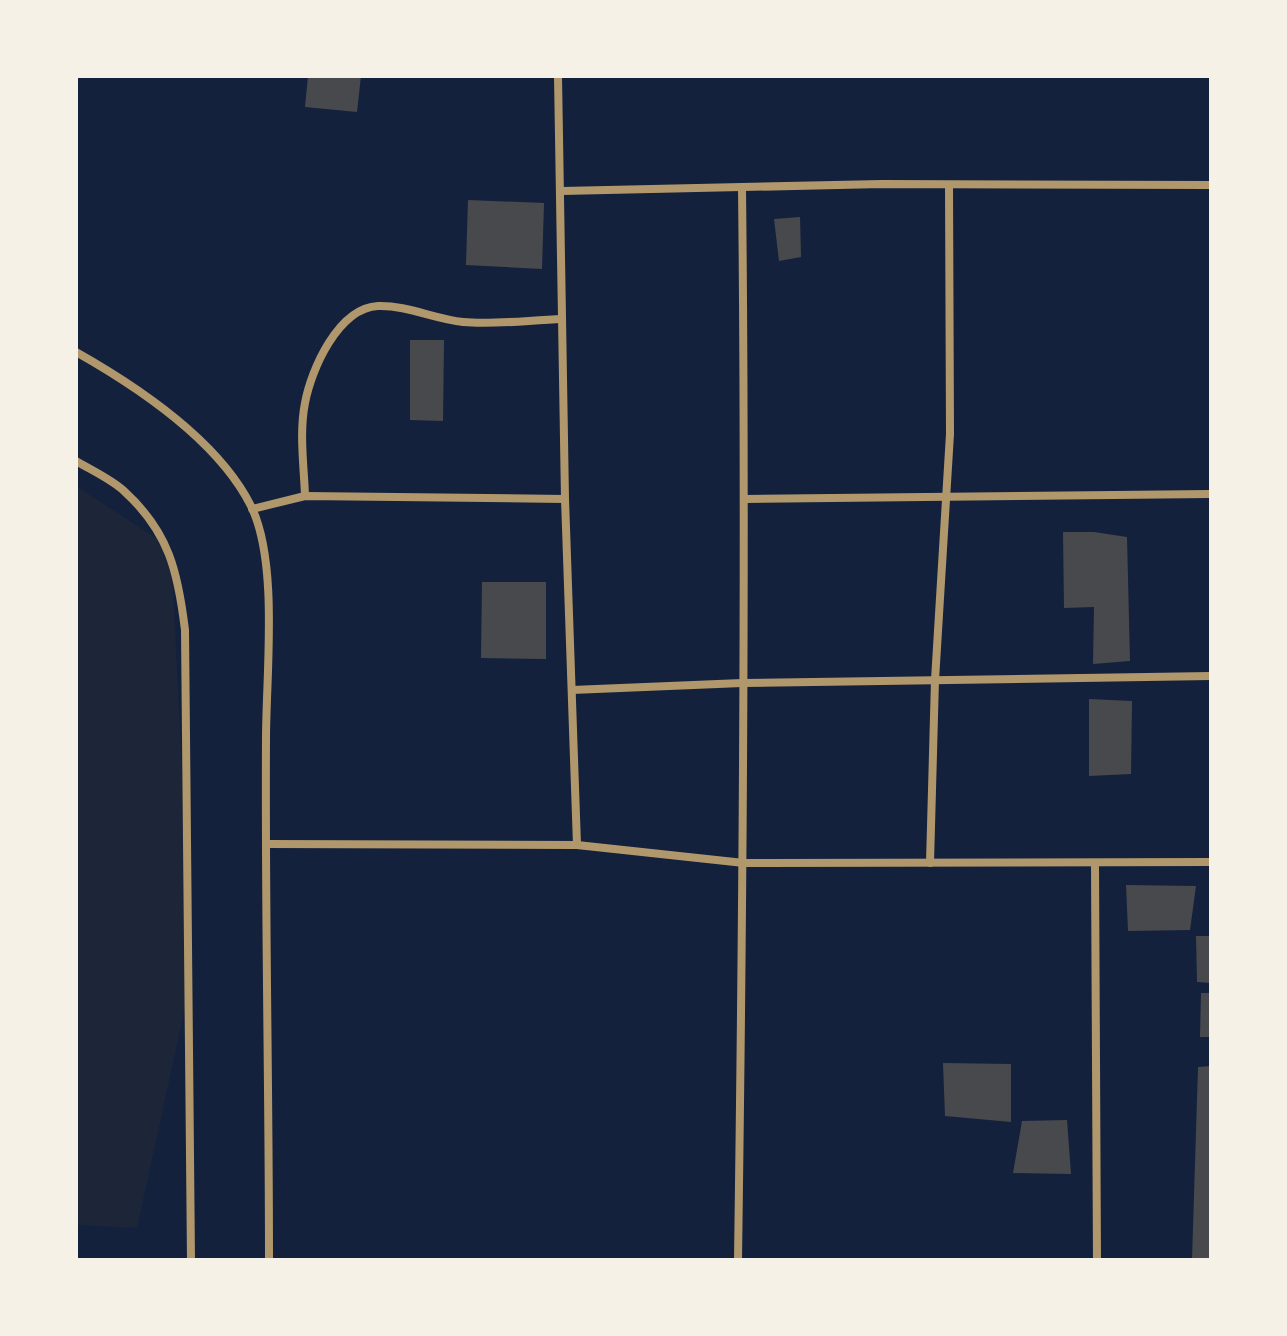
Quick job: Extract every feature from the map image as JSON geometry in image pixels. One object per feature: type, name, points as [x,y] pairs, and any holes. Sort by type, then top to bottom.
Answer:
[{"type":"street","points":[[558,76],[565,499],[577,845]]},
{"type":"street","points":[[562,191],[949,185],[1211,185]]},
{"type":"street","points":[[930,863],[935,680],[950,434],[949,185]]},
{"type":"street","points":[[738,1260],[746,499],[742,187]]},
{"type":"street","points":[[305,496],[303,428],[309,384],[332,336],[348,319],[362,310],[377,306],[462,322],[562,319]]},
{"type":"street","points":[[76,352],[164,411],[215,454],[238,482],[261,536],[268,571],[269,1260]]},
{"type":"street","points":[[76,461],[123,490],[161,533],[179,581],[185,630],[191,1260]]},
{"type":"street","points":[[746,499],[1211,494]]},
{"type":"street","points":[[252,509],[305,496],[565,499]]},
{"type":"street","points":[[572,690],[742,683],[1211,676]]},
{"type":"street","points":[[266,844],[577,845],[744,863],[1211,862]]},
{"type":"street","points":[[1095,863],[1097,1260]]},
{"type":"shaded area","points":[[76,486],[171,548],[192,975],[137,1228],[76,1225]]},
{"type":"building","points":[[308,76],[361,76],[357,112],[305,107]]},
{"type":"building","points":[[468,200],[544,203],[542,269],[466,265]]},
{"type":"building","points":[[800,217],[801,257],[779,261],[774,219]]},
{"type":"building","points":[[410,340],[444,340],[443,421],[410,420]]},
{"type":"building","points":[[1063,532],[1094,532],[1127,537],[1130,661],[1093,664],[1094,607],[1064,608]]},
{"type":"building","points":[[482,582],[546,582],[546,659],[481,658]]},
{"type":"building","points":[[1089,699],[1132,701],[1131,774],[1089,776]]},
{"type":"building","points":[[1126,885],[1196,886],[1190,930],[1128,931]]},
{"type":"building","points":[[1196,936],[1211,936],[1211,983],[1197,982]]},
{"type":"building","points":[[1201,993],[1211,993],[1211,1037],[1200,1037]]},
{"type":"building","points":[[943,1063],[1011,1064],[1011,1122],[945,1116]]},
{"type":"building","points":[[1211,1066],[1211,1260],[1192,1260],[1198,1067]]},
{"type":"building","points":[[1067,1120],[1071,1174],[1013,1173],[1022,1121]]}]
